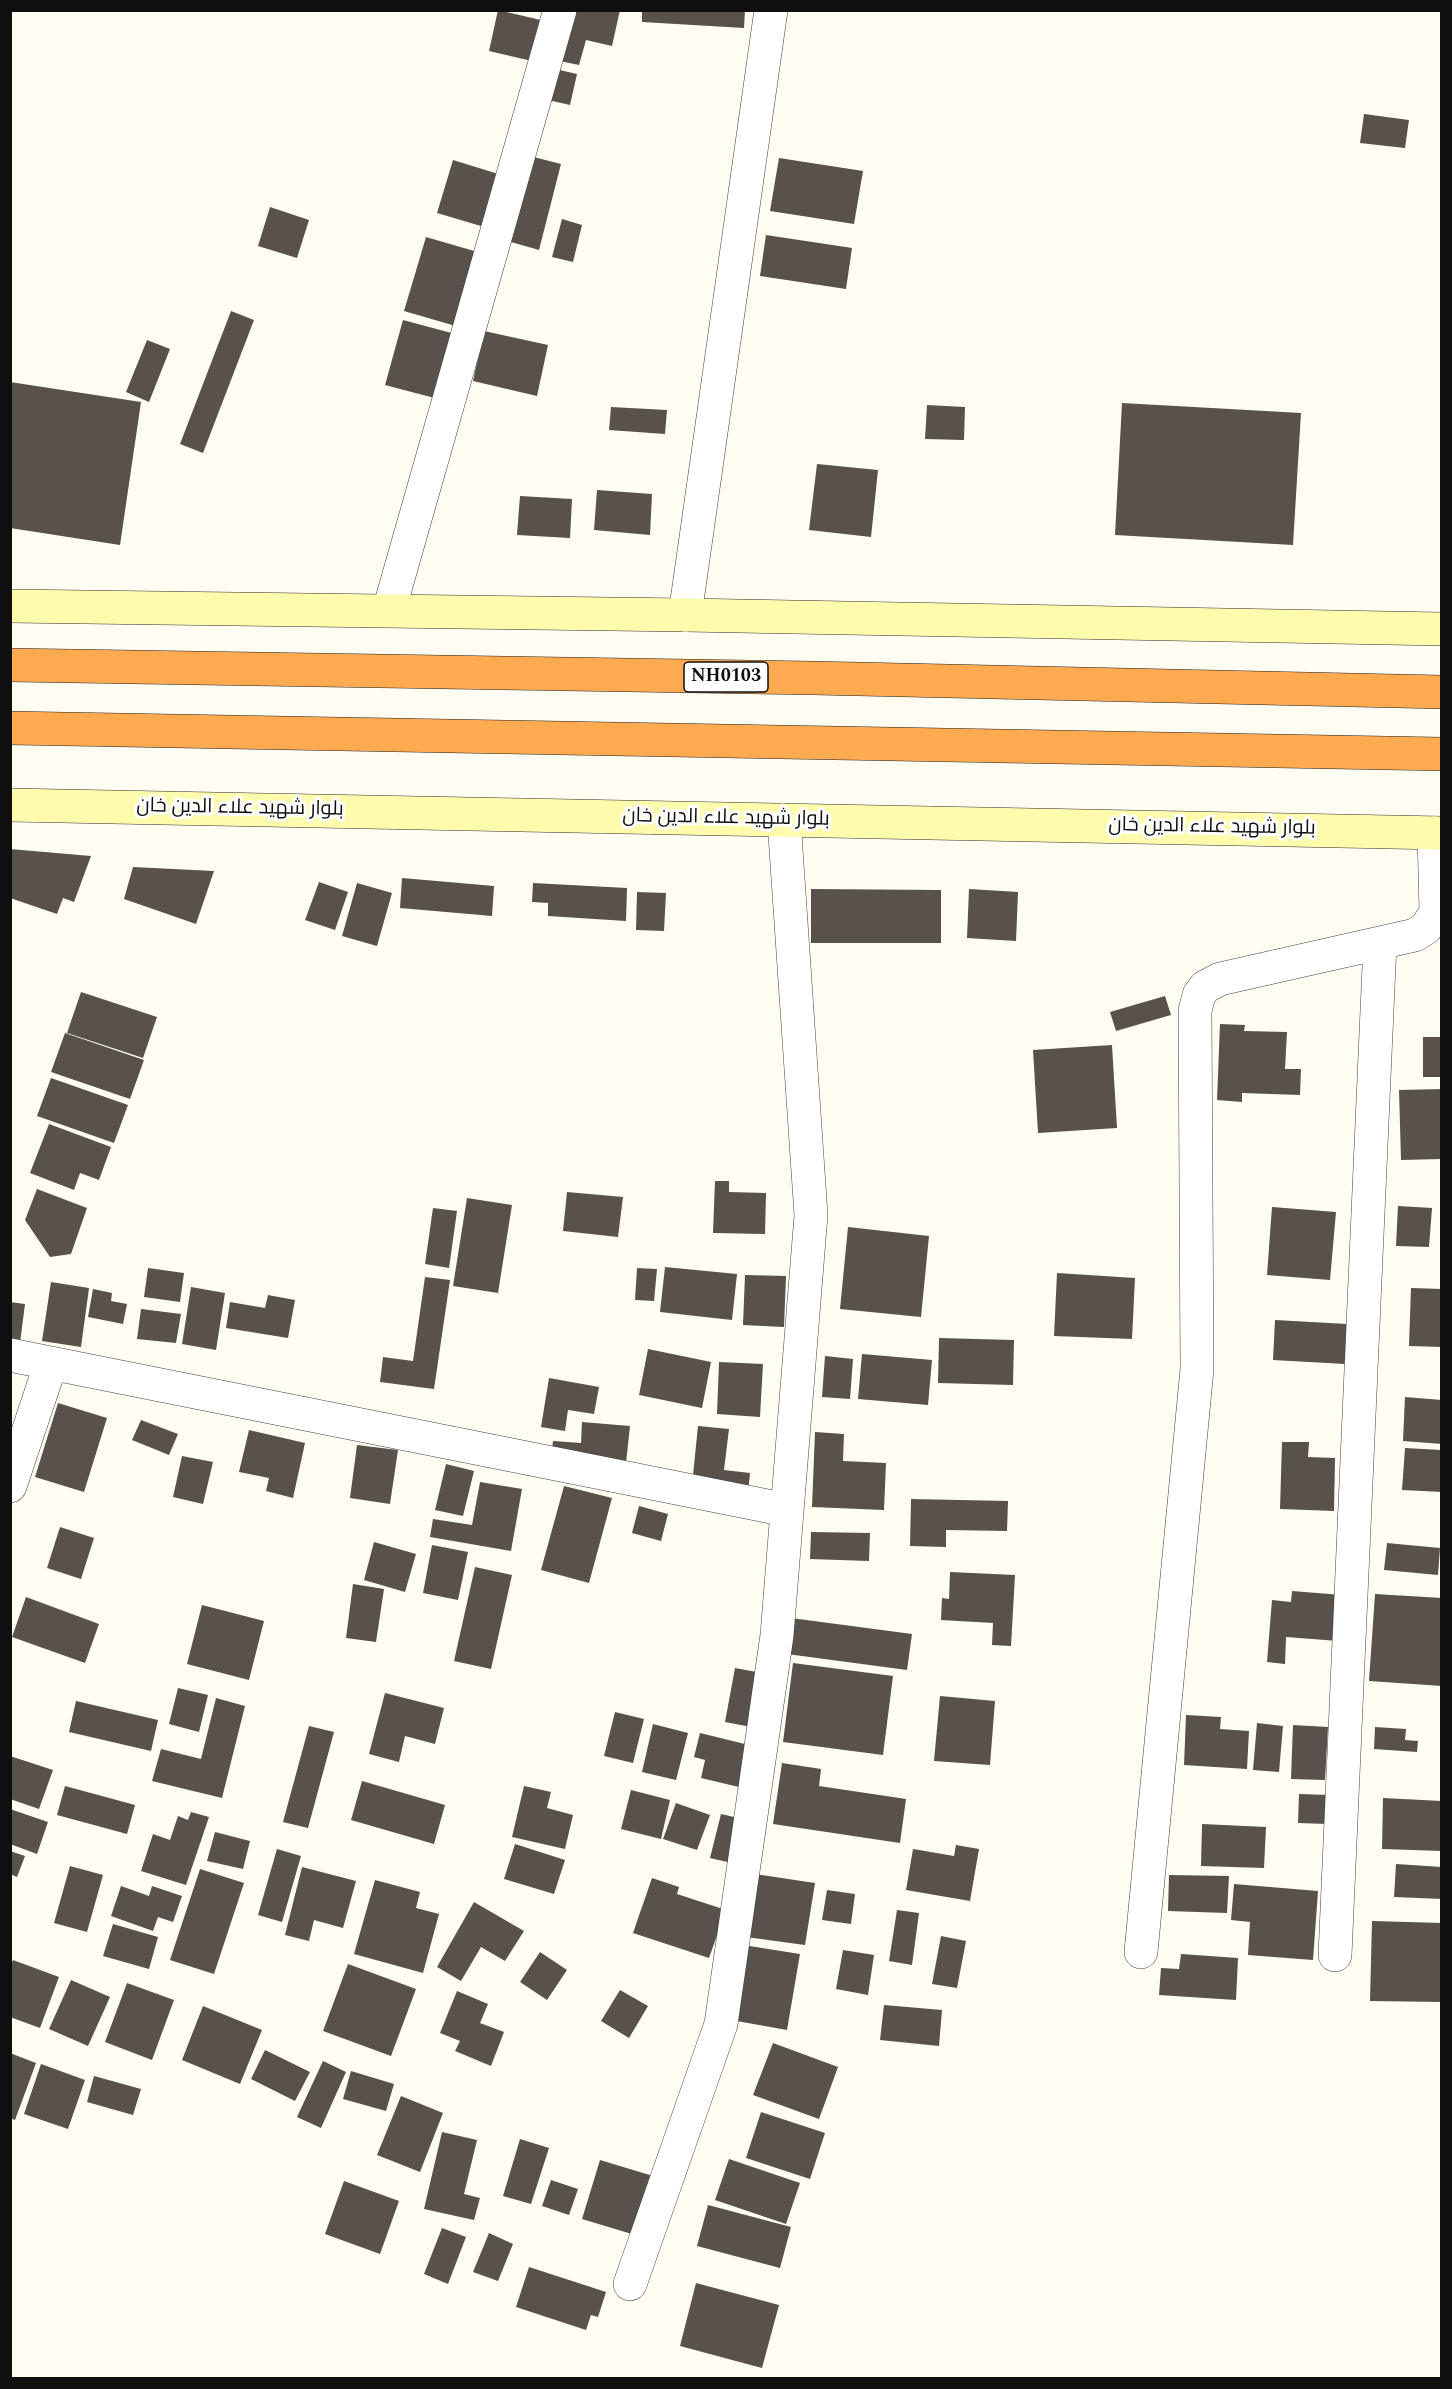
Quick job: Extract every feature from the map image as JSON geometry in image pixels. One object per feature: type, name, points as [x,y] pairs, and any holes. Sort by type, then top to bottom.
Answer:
[{"type":"highway","name":"NH0103","points":[[10,665],[801,678],[1442,692]]},
{"type":"highway","points":[[10,728],[1442,754]]},
{"type":"street","points":[[389,610],[560,10]]},
{"type":"street","points":[[685,615],[771,10]]},
{"type":"street","points":[[10,606],[389,610],[1442,629]]},
{"type":"street","name":"بلوار شهید علاء الدین خان","points":[[10,805],[1438,833]]},
{"type":"street","points":[[630,2284],[721,2024],[777,1635],[811,1215],[784,820]]},
{"type":"street","points":[[1141,1953],[1197,1369],[1195,1011],[1199,995],[1205,987],[1220,979],[1415,935],[1426,928],[1436,912],[1438,833]]},
{"type":"street","points":[[1335,1955],[1380,943]]},
{"type":"street","points":[[10,1355],[787,1510]]},
{"type":"street","points":[[10,1486],[51,1363]]},
{"type":"building","points":[[498,10],[545,21],[536,62],[489,51]]},
{"type":"building","points":[[567,10],[620,10],[612,46],[586,40],[579,65],[555,60]]},
{"type":"building","points":[[642,10],[745,10],[744,28],[642,22]]},
{"type":"building","points":[[555,69],[577,74],[570,105],[548,100]]},
{"type":"building","points":[[1364,114],[1409,120],[1405,148],[1360,143]]},
{"type":"building","points":[[526,155],[561,164],[539,250],[504,240]]},
{"type":"building","points":[[779,158],[863,171],[854,224],[770,211]]},
{"type":"building","points":[[453,160],[508,177],[491,229],[437,213]]},
{"type":"building","points":[[270,207],[309,220],[297,258],[258,246]]},
{"type":"building","points":[[562,219],[582,225],[573,262],[552,257]]},
{"type":"building","points":[[766,235],[852,248],[846,289],[760,276]]},
{"type":"building","points":[[426,237],[481,253],[459,327],[404,311]]},
{"type":"building","points":[[231,311],[254,320],[203,453],[180,444]]},
{"type":"building","points":[[403,320],[459,335],[442,400],[385,385]]},
{"type":"building","points":[[484,331],[548,345],[537,396],[473,381]]},
{"type":"building","points":[[147,340],[170,349],[149,402],[126,392]]},
{"type":"building","points":[[10,382],[141,402],[120,545],[10,528]]},
{"type":"building","points":[[1122,403],[1301,413],[1293,545],[1115,535]]},
{"type":"building","points":[[927,405],[965,407],[964,440],[925,439]]},
{"type":"building","points":[[611,407],[667,410],[665,434],[609,430]]},
{"type":"building","points":[[817,464],[878,470],[871,537],[809,530]]},
{"type":"building","points":[[597,490],[652,494],[650,535],[594,530]]},
{"type":"building","points":[[520,496],[572,499],[570,538],[517,535]]},
{"type":"building","points":[[10,849],[91,856],[74,902],[63,898],[57,914],[10,898]]},
{"type":"building","points":[[133,867],[214,871],[196,924],[124,899]]},
{"type":"building","points":[[402,878],[494,886],[492,916],[400,908]]},
{"type":"building","points":[[319,882],[348,892],[335,930],[305,920]]},
{"type":"building","points":[[357,883],[392,893],[377,946],[342,936]]},
{"type":"building","points":[[533,883],[627,888],[626,921],[548,916],[548,903],[532,902]]},
{"type":"building","points":[[811,889],[941,890],[941,943],[811,943]]},
{"type":"building","points":[[969,889],[1018,892],[1016,941],[967,938]]},
{"type":"building","points":[[637,892],[666,893],[664,931],[636,930]]},
{"type":"building","points":[[81,992],[157,1017],[143,1058],[67,1033]]},
{"type":"building","points":[[1165,996],[1171,1015],[1116,1031],[1110,1012]]},
{"type":"building","points":[[1220,1024],[1245,1025],[1244,1031],[1287,1032],[1285,1069],[1301,1069],[1300,1095],[1242,1093],[1242,1102],[1217,1100]]},
{"type":"building","points":[[65,1033],[144,1060],[130,1099],[51,1072]]},
{"type":"building","points":[[1423,1037],[1442,1037],[1442,1077],[1423,1077]]},
{"type":"building","points":[[1112,1045],[1117,1128],[1038,1133],[1033,1050]]},
{"type":"building","points":[[51,1078],[128,1105],[114,1143],[37,1116]]},
{"type":"building","points":[[1442,1089],[1442,1159],[1401,1160],[1399,1090]]},
{"type":"building","points":[[49,1124],[111,1147],[99,1180],[80,1173],[74,1190],[30,1173]]},
{"type":"building","points":[[715,1181],[729,1181],[729,1192],[766,1193],[765,1234],[713,1233]]},
{"type":"building","points":[[37,1189],[87,1208],[71,1254],[50,1257],[25,1220]]},
{"type":"building","points":[[567,1192],[623,1197],[618,1237],[563,1231]]},
{"type":"building","points":[[467,1198],[512,1205],[498,1293],[453,1286]]},
{"type":"building","points":[[1398,1206],[1432,1208],[1429,1247],[1396,1246]]},
{"type":"building","points":[[1272,1207],[1336,1212],[1330,1280],[1267,1275]]},
{"type":"building","points":[[433,1208],[457,1211],[449,1268],[425,1264]]},
{"type":"building","points":[[848,1227],[929,1236],[921,1317],[840,1309]]},
{"type":"building","points":[[665,1267],[737,1274],[732,1320],[660,1312]]},
{"type":"building","points":[[148,1268],[184,1273],[180,1302],[144,1297]]},
{"type":"building","points":[[637,1268],[657,1269],[654,1301],[635,1300]]},
{"type":"building","points":[[1057,1273],[1135,1278],[1132,1339],[1054,1336]]},
{"type":"building","points":[[745,1275],[786,1276],[784,1327],[743,1325]]},
{"type":"building","points":[[425,1277],[450,1280],[434,1389],[380,1382],[383,1357],[413,1361]]},
{"type":"building","points":[[51,1282],[89,1288],[81,1347],[42,1341]]},
{"type":"building","points":[[191,1287],[225,1293],[216,1350],[182,1344]]},
{"type":"building","points":[[1411,1288],[1442,1289],[1442,1347],[1409,1346]]},
{"type":"building","points":[[93,1289],[112,1293],[111,1301],[127,1304],[123,1324],[88,1317]]},
{"type":"building","points":[[268,1295],[295,1300],[288,1338],[226,1328],[230,1302],[265,1308]]},
{"type":"building","points":[[10,1302],[25,1304],[20,1343],[10,1342]]},
{"type":"building","points":[[141,1309],[181,1314],[176,1343],[137,1339]]},
{"type":"building","points":[[1275,1320],[1347,1324],[1345,1364],[1273,1360]]},
{"type":"building","points":[[939,1338],[1014,1340],[1013,1385],[938,1383]]},
{"type":"building","points":[[648,1349],[711,1362],[702,1408],[639,1395]]},
{"type":"building","points":[[862,1354],[932,1360],[928,1405],[858,1399]]},
{"type":"building","points":[[825,1356],[853,1359],[850,1399],[822,1397]]},
{"type":"building","points":[[719,1362],[763,1364],[760,1417],[717,1414]]},
{"type":"building","points":[[549,1378],[599,1387],[594,1414],[568,1410],[565,1431],[541,1427]]},
{"type":"building","points":[[1405,1397],[1442,1400],[1442,1444],[1403,1441]]},
{"type":"building","points":[[58,1403],[107,1418],[84,1492],[35,1477]]},
{"type":"building","points":[[141,1420],[178,1434],[169,1455],[132,1440]]},
{"type":"building","points":[[582,1422],[630,1426],[626,1463],[551,1458],[553,1441],[581,1443]]},
{"type":"building","points":[[698,1426],[729,1429],[724,1470],[750,1473],[748,1492],[692,1485]]},
{"type":"building","points":[[249,1430],[305,1443],[293,1498],[266,1491],[269,1478],[239,1472]]},
{"type":"building","points":[[815,1432],[844,1434],[843,1461],[886,1463],[884,1510],[812,1507]]},
{"type":"building","points":[[1282,1442],[1309,1442],[1308,1457],[1335,1458],[1334,1511],[1280,1509]]},
{"type":"building","points":[[357,1445],[398,1450],[390,1504],[350,1498]]},
{"type":"building","points":[[1405,1448],[1442,1450],[1442,1492],[1402,1490]]},
{"type":"building","points":[[182,1456],[213,1462],[203,1504],[173,1497]]},
{"type":"building","points":[[446,1464],[474,1471],[463,1516],[435,1510]]},
{"type":"building","points":[[480,1482],[522,1489],[511,1551],[430,1537],[433,1519],[472,1525]]},
{"type":"building","points":[[564,1486],[612,1498],[589,1583],[541,1570]]},
{"type":"building","points":[[911,1499],[1008,1501],[1007,1531],[946,1530],[946,1547],[910,1546]]},
{"type":"building","points":[[639,1506],[668,1514],[661,1541],[632,1533]]},
{"type":"building","points":[[60,1527],[94,1538],[81,1579],[47,1568]]},
{"type":"building","points":[[811,1532],[870,1533],[869,1561],[810,1559]]},
{"type":"building","points":[[374,1542],[416,1554],[405,1592],[364,1580]]},
{"type":"building","points":[[1387,1543],[1440,1548],[1438,1575],[1384,1570]]},
{"type":"building","points":[[432,1545],[468,1552],[458,1600],[423,1593]]},
{"type":"building","points":[[475,1567],[512,1575],[491,1669],[454,1661]]},
{"type":"building","points":[[950,1572],[1015,1575],[1011,1646],[992,1645],[993,1623],[941,1620],[942,1598],[949,1599]]},
{"type":"building","points":[[353,1584],[384,1589],[376,1642],[346,1638]]},
{"type":"building","points":[[1292,1591],[1342,1595],[1338,1641],[1286,1637],[1285,1664],[1267,1662],[1272,1600],[1291,1602]]},
{"type":"building","points":[[1375,1594],[1442,1598],[1442,1686],[1369,1681]]},
{"type":"building","points":[[26,1597],[99,1624],[85,1663],[12,1637]]},
{"type":"building","points":[[202,1605],[264,1621],[249,1680],[187,1664]]},
{"type":"building","points":[[791,1618],[912,1634],[907,1670],[787,1654]]},
{"type":"building","points":[[793,1663],[893,1676],[883,1755],[783,1742]]},
{"type":"building","points":[[735,1668],[762,1673],[751,1727],[725,1722]]},
{"type":"building","points":[[178,1688],[208,1695],[199,1732],[169,1724]]},
{"type":"building","points":[[385,1693],[444,1708],[435,1744],[405,1736],[399,1762],[369,1754]]},
{"type":"building","points":[[940,1696],[995,1701],[990,1765],[934,1761]]},
{"type":"building","points":[[216,1698],[245,1706],[222,1798],[152,1781],[161,1749],[201,1759]]},
{"type":"building","points":[[76,1701],[158,1720],[151,1751],[69,1732]]},
{"type":"building","points":[[615,1712],[644,1719],[633,1763],[604,1756]]},
{"type":"building","points":[[1186,1715],[1221,1717],[1220,1729],[1249,1731],[1247,1769],[1184,1765]]},
{"type":"building","points":[[1257,1723],[1283,1726],[1279,1772],[1253,1770]]},
{"type":"building","points":[[653,1724],[688,1733],[676,1780],[642,1772]]},
{"type":"building","points":[[1293,1725],[1328,1727],[1325,1780],[1291,1779]]},
{"type":"building","points":[[309,1726],[334,1732],[308,1828],[283,1822]]},
{"type":"building","points":[[1375,1727],[1406,1729],[1405,1740],[1418,1741],[1417,1752],[1374,1749]]},
{"type":"building","points":[[700,1733],[753,1746],[743,1788],[701,1778],[705,1760],[694,1757]]},
{"type":"building","points":[[10,1756],[53,1770],[39,1809],[10,1799]]},
{"type":"building","points":[[782,1763],[821,1769],[819,1786],[906,1799],[900,1843],[773,1824]]},
{"type":"building","points":[[362,1781],[445,1805],[434,1844],[351,1820]]},
{"type":"building","points":[[65,1786],[135,1805],[127,1834],[57,1815]]},
{"type":"building","points":[[524,1786],[551,1792],[547,1808],[573,1815],[565,1849],[512,1837]]},
{"type":"building","points":[[631,1790],[670,1800],[661,1839],[621,1829]]},
{"type":"building","points":[[1299,1794],[1329,1795],[1328,1824],[1298,1823]]},
{"type":"building","points":[[1383,1798],[1442,1801],[1442,1851],[1382,1849]]},
{"type":"building","points":[[676,1803],[710,1815],[697,1850],[663,1839]]},
{"type":"building","points":[[10,1809],[48,1822],[37,1854],[10,1844]]},
{"type":"building","points":[[191,1812],[209,1817],[186,1885],[141,1871],[153,1834],[170,1840],[178,1816],[188,1820]]},
{"type":"building","points":[[721,1814],[747,1820],[736,1864],[710,1858]]},
{"type":"building","points":[[1202,1824],[1266,1827],[1264,1868],[1201,1866]]},
{"type":"building","points":[[215,1832],[250,1841],[243,1869],[207,1861]]},
{"type":"building","points":[[515,1844],[565,1860],[554,1894],[504,1879]]},
{"type":"building","points":[[956,1845],[979,1849],[970,1901],[906,1890],[913,1849],[954,1856]]},
{"type":"building","points":[[277,1849],[301,1856],[282,1922],[258,1915]]},
{"type":"building","points":[[10,1851],[25,1856],[17,1877],[10,1874]]},
{"type":"building","points":[[1396,1864],[1442,1867],[1442,1899],[1394,1897]]},
{"type":"building","points":[[70,1866],[103,1875],[87,1932],[54,1923]]},
{"type":"building","points":[[302,1867],[356,1881],[343,1928],[314,1920],[309,1941],[285,1935]]},
{"type":"building","points":[[200,1869],[244,1883],[214,1974],[170,1960]]},
{"type":"building","points":[[755,1874],[815,1883],[805,1945],[746,1937]]},
{"type":"building","points":[[1169,1875],[1229,1876],[1227,1913],[1168,1911]]},
{"type":"building","points":[[652,1878],[679,1887],[677,1894],[726,1910],[709,1958],[633,1933]]},
{"type":"building","points":[[375,1880],[420,1892],[416,1908],[439,1914],[423,1973],[354,1954]]},
{"type":"building","points":[[1234,1884],[1318,1891],[1313,1960],[1248,1955],[1250,1922],[1231,1920]]},
{"type":"building","points":[[121,1886],[149,1896],[152,1886],[182,1896],[173,1922],[158,1917],[153,1931],[111,1916]]},
{"type":"building","points":[[827,1890],[855,1894],[851,1924],[822,1920]]},
{"type":"building","points":[[474,1902],[524,1931],[505,1961],[481,1947],[461,1981],[437,1967]]},
{"type":"building","points":[[897,1910],[919,1913],[912,1965],[889,1961]]},
{"type":"building","points":[[1372,1921],[1442,1923],[1442,2002],[1370,2001]]},
{"type":"building","points":[[113,1924],[158,1937],[149,1969],[103,1956]]},
{"type":"building","points":[[941,1936],[966,1941],[957,1988],[932,1984]]},
{"type":"building","points":[[743,1945],[800,1954],[787,2030],[731,2020]]},
{"type":"building","points":[[843,1950],[874,1955],[868,1995],[836,1989]]},
{"type":"building","points":[[540,1952],[567,1970],[547,2000],[520,1982]]},
{"type":"building","points":[[1181,1954],[1238,1958],[1236,2000],[1159,1995],[1161,1968],[1179,1969]]},
{"type":"building","points":[[13,1960],[59,1977],[40,2028],[10,2017],[10,1968]]},
{"type":"building","points":[[348,1964],[416,1989],[391,2056],[323,2031]]},
{"type":"building","points":[[71,1980],[110,1997],[88,2046],[49,2029]]},
{"type":"building","points":[[127,1983],[174,2000],[152,2060],[105,2042]]},
{"type":"building","points":[[620,1990],[648,2006],[629,2038],[601,2021]]},
{"type":"building","points":[[457,1991],[488,2004],[480,2023],[504,2032],[491,2066],[455,2051],[460,2041],[440,2033]]},
{"type":"building","points":[[884,2005],[942,2010],[939,2046],[880,2040]]},
{"type":"building","points":[[203,2006],[262,2030],[240,2084],[182,2060]]},
{"type":"building","points":[[773,2043],[838,2067],[819,2119],[753,2095]]},
{"type":"building","points":[[265,2050],[310,2072],[295,2101],[251,2079]]},
{"type":"building","points":[[10,2053],[36,2063],[15,2120],[10,2118]]},
{"type":"building","points":[[323,2061],[346,2072],[321,2128],[297,2117]]},
{"type":"building","points":[[41,2064],[85,2080],[68,2129],[24,2114]]},
{"type":"building","points":[[351,2071],[394,2084],[386,2111],[343,2099]]},
{"type":"building","points":[[94,2076],[141,2089],[133,2115],[87,2102]]},
{"type":"building","points":[[401,2096],[443,2113],[420,2172],[377,2155]]},
{"type":"building","points":[[761,2112],[825,2133],[810,2179],[746,2158]]},
{"type":"building","points":[[442,2132],[477,2140],[464,2194],[480,2198],[474,2220],[424,2209]]},
{"type":"building","points":[[520,2139],[549,2148],[531,2204],[503,2196]]},
{"type":"building","points":[[729,2159],[800,2183],[786,2224],[715,2200]]},
{"type":"building","points":[[600,2160],[653,2176],[635,2235],[582,2219]]},
{"type":"building","points":[[551,2180],[578,2189],[569,2215],[542,2206]]},
{"type":"building","points":[[344,2181],[399,2201],[380,2254],[325,2234]]},
{"type":"building","points":[[708,2205],[791,2227],[780,2268],[697,2246]]},
{"type":"building","points":[[442,2228],[466,2237],[448,2284],[424,2274]]},
{"type":"building","points":[[489,2233],[513,2244],[498,2281],[473,2272]]},
{"type":"building","points":[[529,2267],[606,2292],[598,2317],[591,2315],[586,2330],[516,2307]]},
{"type":"building","points":[[696,2283],[779,2305],[762,2368],[680,2346]]}]
